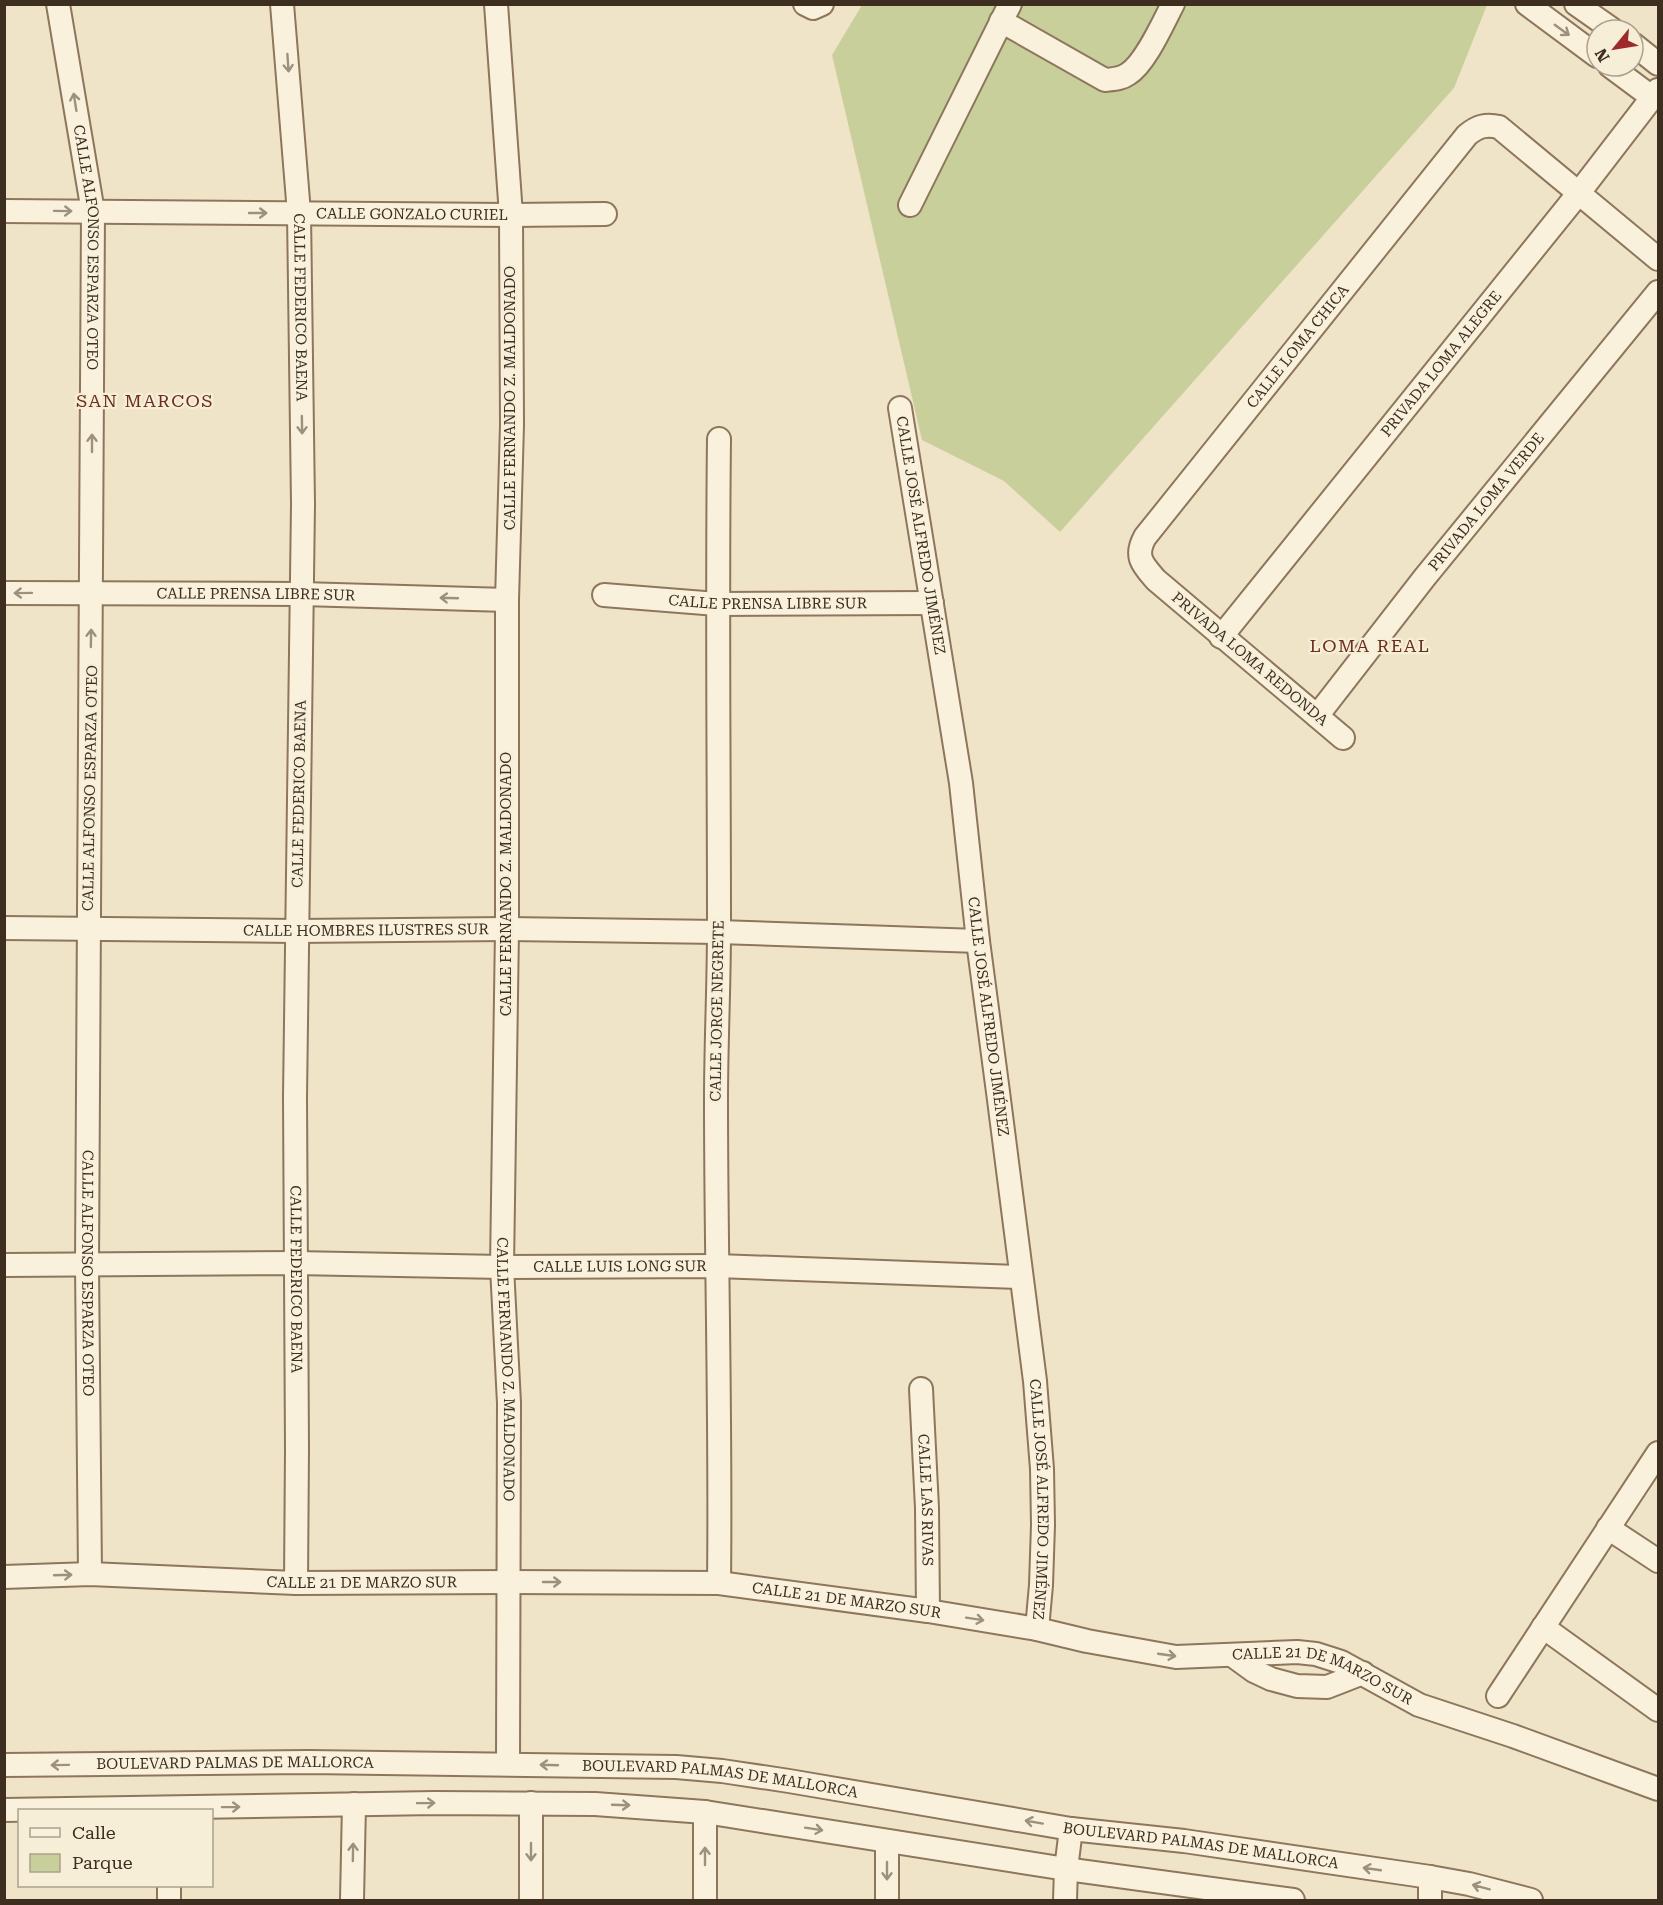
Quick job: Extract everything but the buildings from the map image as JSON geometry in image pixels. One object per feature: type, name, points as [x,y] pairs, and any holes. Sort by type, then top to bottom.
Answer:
[{"type":"street","name":"CALLE ALFONSO ESPARZA OTEO","points":[[58,4],[93,212],[87,1264],[90,1574]]},
{"type":"street","name":"CALLE FEDERICO BAENA","points":[[282,4],[299,213],[303,504],[300,816],[296,931],[296,1583]]},
{"type":"street","name":"CALLE FERNANDO Z. MALDONADO","points":[[496,4],[511,215],[512,425],[507,600],[507,929],[502,1267],[509,1403],[508,1764]]},
{"type":"street","points":[[910,205],[1006,13],[1105,80],[1118,79],[1130,73],[1141,62],[1173,4]]},
{"type":"street","points":[[1527,4],[1585,47]]},
{"type":"street","points":[[1576,4],[1608,18]]},
{"type":"street","points":[[1645,53],[1659,64]]},
{"type":"street","points":[[1629,78],[1657,95]]},
{"type":"street","name":"PRIVADA LOMA ALEGRE","points":[[1221,637],[1657,95]]},
{"type":"street","name":"CALLE LOMA CHICA","points":[[1156,580],[1145,568],[1140,557],[1139,548],[1145,537],[1467,135],[1476,128],[1490,125],[1499,127],[1578,194]]},
{"type":"street","points":[[1578,194],[1659,259]]},
{"type":"street","name":"CALLE GONZALO CURIEL","points":[[4,211],[605,214]]},
{"type":"street","name":"PRIVADA LOMA VERDE","points":[[1317,716],[1425,577],[1659,292]]},
{"type":"street","name":"CALLE JOSÉ ALFREDO JIMÉNEZ","points":[[900,408],[961,783],[978,941],[1035,1381],[1042,1469],[1043,1525],[1037,1629]]},
{"type":"street","name":"CALLE JORGE NEGRETE","points":[[718,439],[719,932],[716,1095],[721,1448],[719,1583]]},
{"type":"street","name":"PRIVADA LOMA REDONDA","points":[[1156,580],[1343,738]]},
{"type":"street","name":"CALLE PRENSA LIBRE SUR","points":[[4,593],[302,594],[507,600]]},
{"type":"street","name":"CALLE PRENSA LIBRE SUR","points":[[604,595],[717,604],[932,603]]},
{"type":"street","name":"CALLE HOMBRES ILUSTRES SUR","points":[[4,928],[88,927],[296,931],[507,929],[719,932],[978,941]]},
{"type":"street","name":"CALLE LUIS LONG SUR","points":[[4,1265],[295,1263],[502,1267],[717,1266],[1021,1277]]},
{"type":"street","name":"CALLE LAS RIVAS","points":[[921,1389],[927,1508],[928,1611]]},
{"type":"street","points":[[1498,1696],[1659,1453]]},
{"type":"street","points":[[1608,1528],[1659,1561]]},
{"type":"street","name":"CALLE 21 DE MARZO SUR","points":[[4,1577],[90,1574],[296,1583],[719,1583],[928,1611],[1037,1629],[1087,1641],[1176,1657],[1297,1652],[1316,1654],[1341,1662],[1419,1705],[1659,1789]]},
{"type":"street","points":[[1543,1627],[1659,1710]]},
{"type":"street","points":[[1270,1679],[1275,1653]]},
{"type":"street","points":[[1232,1654],[1254,1671],[1270,1679],[1297,1686],[1328,1687],[1363,1673]]},
{"type":"street","name":"BOULEVARD PALMAS DE MALLORCA","points":[[4,1765],[309,1762],[676,1767],[722,1770],[1071,1829],[1184,1841],[1430,1877],[1469,1884],[1531,1900]]},
{"type":"street","points":[[531,1803],[531,1900]]},
{"type":"street","points":[[198,1809],[354,1804],[531,1803],[648,1807],[705,1812],[1249,1898],[1293,1900]]},
{"type":"street","points":[[352,1900],[354,1804]]},
{"type":"street","points":[[705,1812],[705,1900]]},
{"type":"street","points":[[1065,1900],[1071,1829]]},
{"type":"street","points":[[887,1841],[888,1900]]},
{"type":"street","points":[[1430,1877],[1430,1900]]},
{"type":"green space","points":[[862,5],[1487,5],[1454,88],[1060,532],[1004,481],[922,440],[832,55]]},
{"type":"district","name":"SAN MARCOS","points":[[145,400]]},
{"type":"district","name":"LOMA REAL","points":[[1370,645]]}]
